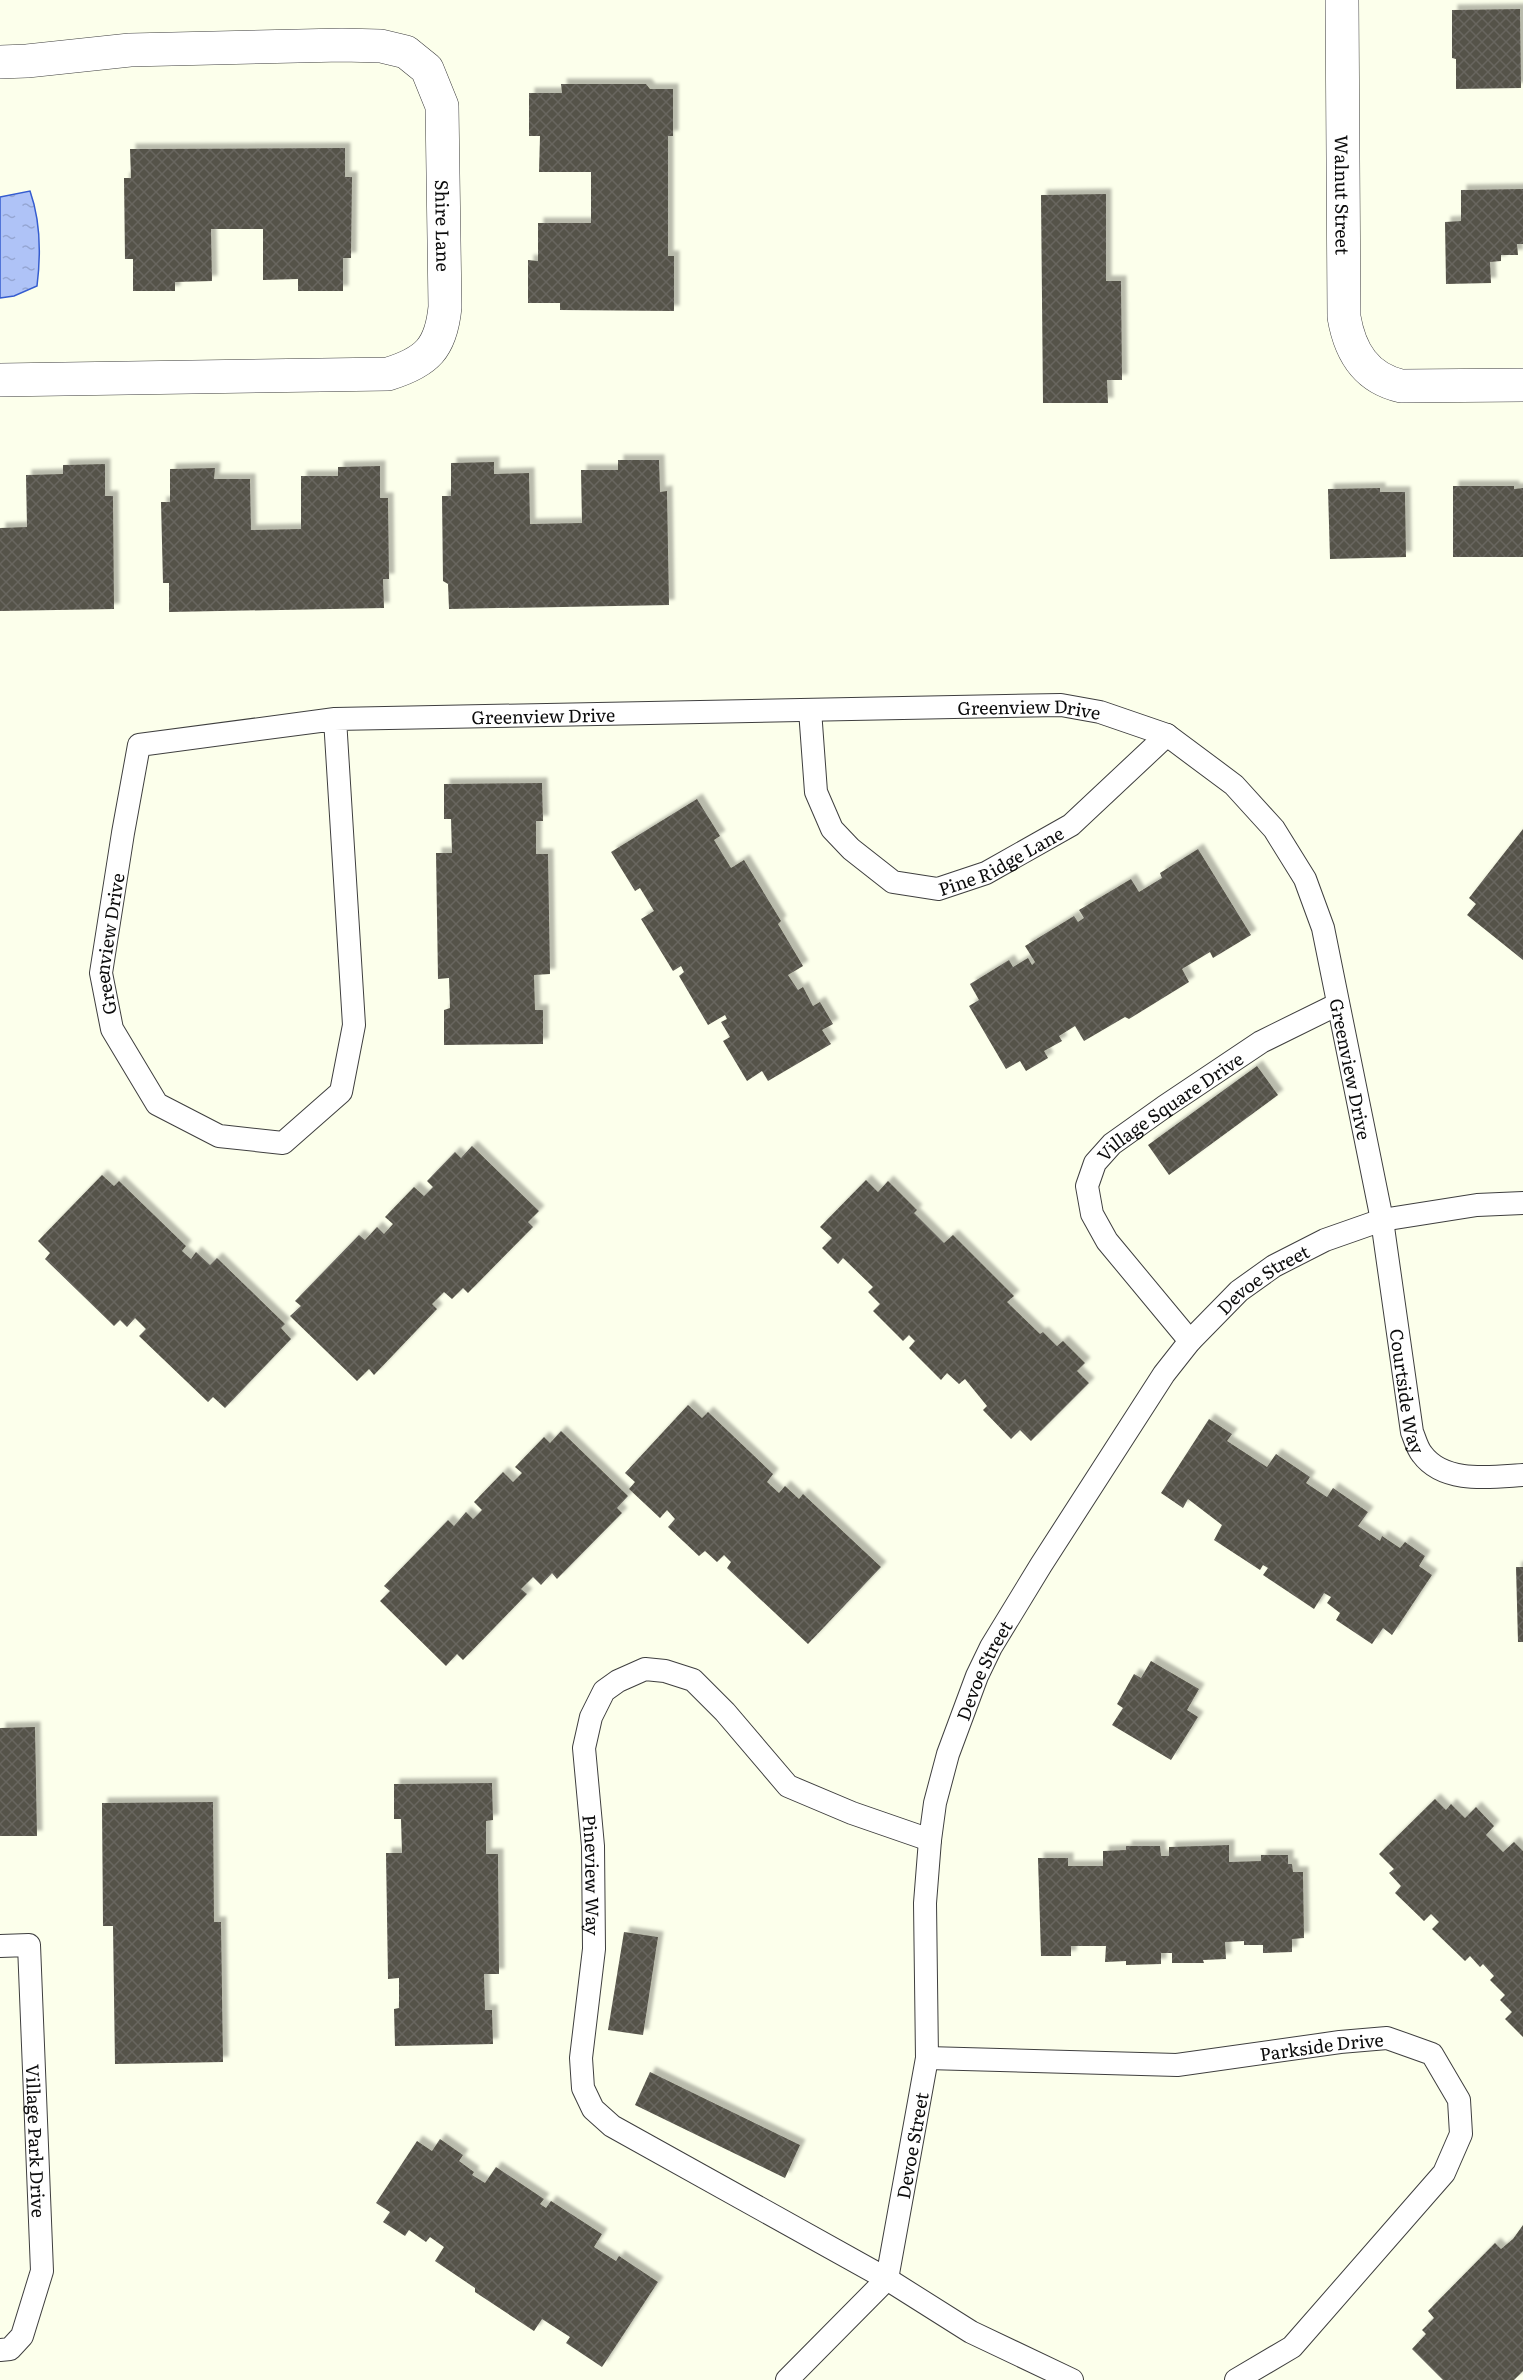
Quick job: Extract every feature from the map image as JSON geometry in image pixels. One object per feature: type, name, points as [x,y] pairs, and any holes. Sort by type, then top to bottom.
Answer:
[{"type":"street","name":"Walnut Street","points":[[1342,0],[1344,317],[1351,345],[1367,370],[1379,378],[1401,386],[1523,385]]},
{"type":"street","name":"Shire Lane","points":[[0,380],[388,374],[411,367],[426,356],[436,342],[444,316],[442,106],[427,69],[406,52],[381,46],[342,45],[154,49],[14,62]]},
{"type":"lane","name":"Greenview Drive","points":[[335,719],[354,1025],[341,1092],[283,1143],[219,1136],[157,1104],[112,1029],[101,973],[139,745],[335,719],[1061,705],[1100,712],[1167,735],[1234,786],[1274,829],[1305,879],[1323,928],[1382,1220]]},
{"type":"lane","name":"Pine Ridge Lane","points":[[810,710],[816,792],[832,829],[850,849],[893,882],[938,889],[986,873],[1071,825],[1167,735]]},
{"type":"lane","name":"Village Square Drive","points":[[1190,1341],[1107,1241],[1092,1214],[1087,1186],[1095,1163],[1112,1144],[1138,1125],[1261,1042],[1338,1004]]},
{"type":"lane","name":"Devoe Street","points":[[887,2279],[927,2058],[925,1903],[935,1803],[948,1754],[977,1676],[991,1647],[1151,1394],[1190,1341],[1239,1291],[1274,1266],[1325,1240],[1382,1220],[1477,1205],[1523,1203]]},
{"type":"lane","name":"Courtside Way","points":[[1382,1220],[1412,1432],[1422,1454],[1440,1471],[1486,1477],[1523,1475]]},
{"type":"lane","name":"Pineview Way","points":[[887,2279],[612,2126],[593,2109],[583,2088],[581,2058],[594,1949],[593,1846],[584,1748],[591,1717],[604,1691],[618,1681],[645,1669],[665,1671],[693,1680],[725,1712],[788,1786],[930,1840]]},
{"type":"lane","name":"Village Park Drive","points":[[0,1946],[29,1945],[42,2271],[22,2336],[10,2349],[0,2350]]},
{"type":"lane","name":"Parkside Drive","points":[[927,2058],[1177,2065],[1340,2042],[1387,2038],[1432,2054],[1459,2100],[1461,2134],[1444,2173],[1292,2347],[1236,2380]]},
{"type":"lane","points":[[787,2380],[887,2279],[971,2332],[1072,2380]]},
{"type":"water","points":[[30,191],[39,238],[37,286],[14,296],[0,298],[0,197]]},
{"type":"building","points":[[1520,9],[1521,88],[1456,89],[1456,59],[1452,58],[1452,10]]},
{"type":"building","points":[[561,84],[646,84],[650,89],[673,89],[673,136],[668,136],[668,256],[674,256],[674,311],[560,310],[560,303],[528,303],[528,260],[538,261],[538,223],[591,223],[591,172],[539,172],[540,136],[529,136],[529,93],[562,93]]},
{"type":"building","points":[[345,148],[345,177],[352,177],[351,258],[343,258],[343,291],[298,291],[298,279],[263,280],[263,229],[211,229],[212,281],[175,282],[175,291],[133,291],[133,259],[125,259],[124,178],[131,178],[130,149]]},
{"type":"building","points":[[1523,189],[1523,244],[1517,244],[1518,255],[1501,255],[1501,261],[1490,262],[1491,283],[1446,284],[1445,222],[1461,221],[1461,190]]},
{"type":"building","points":[[1106,194],[1106,281],[1121,281],[1122,380],[1107,380],[1108,403],[1043,403],[1041,195]]},
{"type":"building","points":[[618,460],[659,460],[660,492],[667,491],[669,605],[449,609],[448,584],[443,581],[442,496],[451,496],[451,463],[494,462],[494,474],[529,473],[530,524],[582,523],[581,470],[618,470]]},
{"type":"building","points":[[105,464],[105,496],[113,496],[114,609],[0,611],[0,528],[27,527],[26,475],[63,474],[63,465]]},
{"type":"building","points":[[380,466],[380,498],[388,498],[389,579],[383,579],[384,608],[169,612],[169,583],[163,583],[161,502],[170,502],[170,469],[215,468],[214,479],[250,479],[251,530],[301,529],[301,476],[338,476],[338,467]]},
{"type":"building","points":[[1453,486],[1523,488],[1523,557],[1453,557]]},
{"type":"building","points":[[1380,488],[1380,492],[1405,492],[1406,557],[1330,559],[1328,489]]},
{"type":"building","points":[[542,783],[543,821],[536,821],[536,854],[548,854],[550,974],[534,975],[535,1010],[543,1010],[543,1044],[444,1045],[444,1010],[450,1008],[449,978],[438,979],[436,853],[452,853],[451,819],[444,819],[444,784]]},
{"type":"building","points":[[697,799],[720,836],[714,840],[731,868],[744,860],[781,921],[778,924],[803,966],[788,975],[798,990],[803,987],[813,1006],[820,1002],[833,1024],[822,1030],[831,1044],[768,1081],[762,1071],[747,1081],[723,1041],[730,1037],[721,1022],[727,1019],[725,1015],[708,1025],[679,976],[684,972],[681,966],[673,971],[641,919],[654,911],[640,888],[635,891],[611,852]]},
{"type":"building","points":[[1523,829],[1523,960],[1467,915],[1476,904],[1469,898]]},
{"type":"building","points":[[1198,849],[1251,935],[1213,958],[1210,952],[1182,969],[1189,982],[1129,1019],[1125,1017],[1084,1041],[1075,1026],[1059,1036],[1062,1041],[1044,1051],[1048,1058],[1026,1071],[1020,1061],[1006,1069],[969,1006],[979,1000],[970,984],[1009,960],[1013,967],[1028,958],[1032,965],[1035,962],[1025,946],[1074,916],[1078,922],[1084,918],[1079,910],[1131,879],[1139,892],[1162,878],[1160,873]]},
{"type":"building","points":[[1257,1066],[1278,1095],[1169,1175],[1148,1145]]},
{"type":"building","points":[[472,1146],[539,1211],[528,1222],[533,1227],[468,1293],[463,1288],[452,1299],[444,1292],[432,1304],[437,1309],[374,1375],[369,1369],[357,1381],[290,1316],[301,1306],[295,1301],[359,1235],[365,1240],[377,1227],[384,1234],[393,1224],[385,1217],[414,1187],[424,1196],[433,1187],[427,1181],[455,1152],[461,1158]]},
{"type":"building","points":[[102,1175],[114,1186],[119,1181],[186,1246],[182,1251],[191,1259],[196,1252],[210,1265],[217,1258],[285,1324],[281,1328],[291,1339],[225,1408],[213,1397],[208,1402],[139,1336],[146,1329],[135,1318],[127,1327],[120,1320],[114,1326],[45,1259],[50,1253],[38,1241]]},
{"type":"building","points":[[866,1180],[878,1192],[888,1181],[917,1210],[914,1213],[944,1243],[953,1235],[1014,1296],[1007,1302],[1040,1334],[1043,1332],[1057,1346],[1063,1341],[1085,1363],[1077,1371],[1089,1383],[1031,1441],[1020,1430],[1011,1439],[983,1410],[987,1406],[965,1379],[959,1384],[947,1373],[941,1380],[909,1348],[915,1341],[909,1335],[903,1341],[873,1311],[880,1304],[868,1292],[873,1287],[843,1258],[838,1264],[822,1248],[832,1238],[820,1227]]},
{"type":"building","points":[[688,1405],[702,1418],[708,1412],[773,1474],[767,1482],[779,1493],[785,1486],[799,1499],[803,1494],[881,1567],[808,1644],[727,1568],[731,1562],[724,1555],[717,1562],[705,1551],[699,1556],[668,1527],[675,1519],[667,1510],[660,1518],[629,1489],[635,1482],[625,1473]]},
{"type":"building","points":[[1209,1419],[1232,1434],[1227,1441],[1267,1467],[1276,1454],[1310,1477],[1306,1483],[1327,1497],[1333,1488],[1368,1512],[1358,1526],[1380,1541],[1382,1536],[1400,1548],[1405,1542],[1425,1556],[1419,1566],[1432,1575],[1392,1635],[1383,1628],[1372,1644],[1336,1620],[1340,1613],[1327,1603],[1331,1597],[1324,1593],[1314,1609],[1263,1575],[1268,1568],[1263,1565],[1260,1570],[1214,1540],[1222,1525],[1188,1499],[1183,1508],[1161,1493]]},
{"type":"building","points":[[561,1431],[628,1496],[617,1508],[622,1513],[557,1579],[552,1573],[541,1585],[533,1577],[521,1589],[527,1594],[463,1660],[457,1654],[446,1666],[380,1601],[390,1591],[384,1586],[448,1520],[454,1526],[466,1512],[473,1519],[482,1510],[474,1502],[503,1472],[513,1482],[522,1473],[515,1467],[544,1437],[550,1443]]},
{"type":"building","points":[[1516,1567],[1523,1567],[1523,1642],[1518,1642]]},
{"type":"building","points":[[1151,1661],[1199,1689],[1187,1710],[1198,1717],[1171,1760],[1112,1725],[1123,1708],[1117,1704],[1134,1674],[1141,1678]]},
{"type":"building","points":[[35,1727],[37,1836],[0,1836],[0,1728]]},
{"type":"building","points":[[492,1783],[493,1820],[486,1821],[486,1854],[498,1854],[499,1974],[484,1974],[485,2010],[492,2010],[493,2044],[395,2046],[394,2009],[399,2008],[399,1978],[388,1979],[386,1853],[402,1853],[401,1819],[394,1819],[394,1784]]},
{"type":"building","points":[[1435,1799],[1446,1810],[1451,1804],[1465,1818],[1476,1807],[1494,1826],[1486,1835],[1503,1852],[1514,1842],[1523,1851],[1523,2037],[1505,2019],[1512,2012],[1500,2000],[1505,1995],[1490,1980],[1494,1976],[1483,1964],[1480,1967],[1470,1956],[1465,1961],[1432,1929],[1439,1922],[1431,1914],[1424,1921],[1395,1893],[1401,1886],[1389,1873],[1394,1869],[1379,1854]]},
{"type":"building","points":[[213,1802],[214,1922],[221,1922],[223,2062],[115,2064],[113,1926],[103,1926],[102,1803]]},
{"type":"building","points":[[1229,1845],[1229,1862],[1261,1861],[1261,1855],[1288,1855],[1288,1864],[1292,1864],[1293,1872],[1303,1872],[1304,1938],[1292,1939],[1292,1952],[1263,1953],[1263,1945],[1244,1945],[1244,1941],[1225,1942],[1226,1959],[1203,1960],[1204,1963],[1172,1963],[1172,1953],[1161,1953],[1161,1964],[1126,1965],[1126,1961],[1105,1962],[1106,1946],[1071,1946],[1071,1956],[1041,1956],[1038,1858],[1068,1858],[1068,1866],[1103,1866],[1103,1851],[1126,1850],[1126,1846],[1160,1846],[1161,1856],[1169,1856],[1169,1847]]},
{"type":"building","points":[[624,1932],[658,1937],[643,2035],[608,2030]]},
{"type":"building","points":[[650,2072],[800,2145],[785,2178],[635,2105]]},
{"type":"building","points":[[440,2139],[463,2155],[459,2161],[474,2172],[472,2175],[485,2183],[496,2167],[544,2199],[540,2204],[546,2208],[551,2201],[602,2234],[594,2247],[616,2261],[619,2256],[658,2282],[602,2367],[566,2343],[570,2337],[542,2319],[534,2331],[475,2292],[475,2288],[435,2261],[444,2247],[430,2237],[426,2242],[409,2230],[405,2236],[383,2222],[390,2212],[376,2203],[417,2141],[432,2151]]},
{"type":"building","points":[[1523,2225],[1523,2371],[1514,2380],[1443,2380],[1412,2349],[1426,2334],[1422,2330],[1434,2318],[1428,2311],[1495,2243],[1501,2249],[1513,2239]]}]
